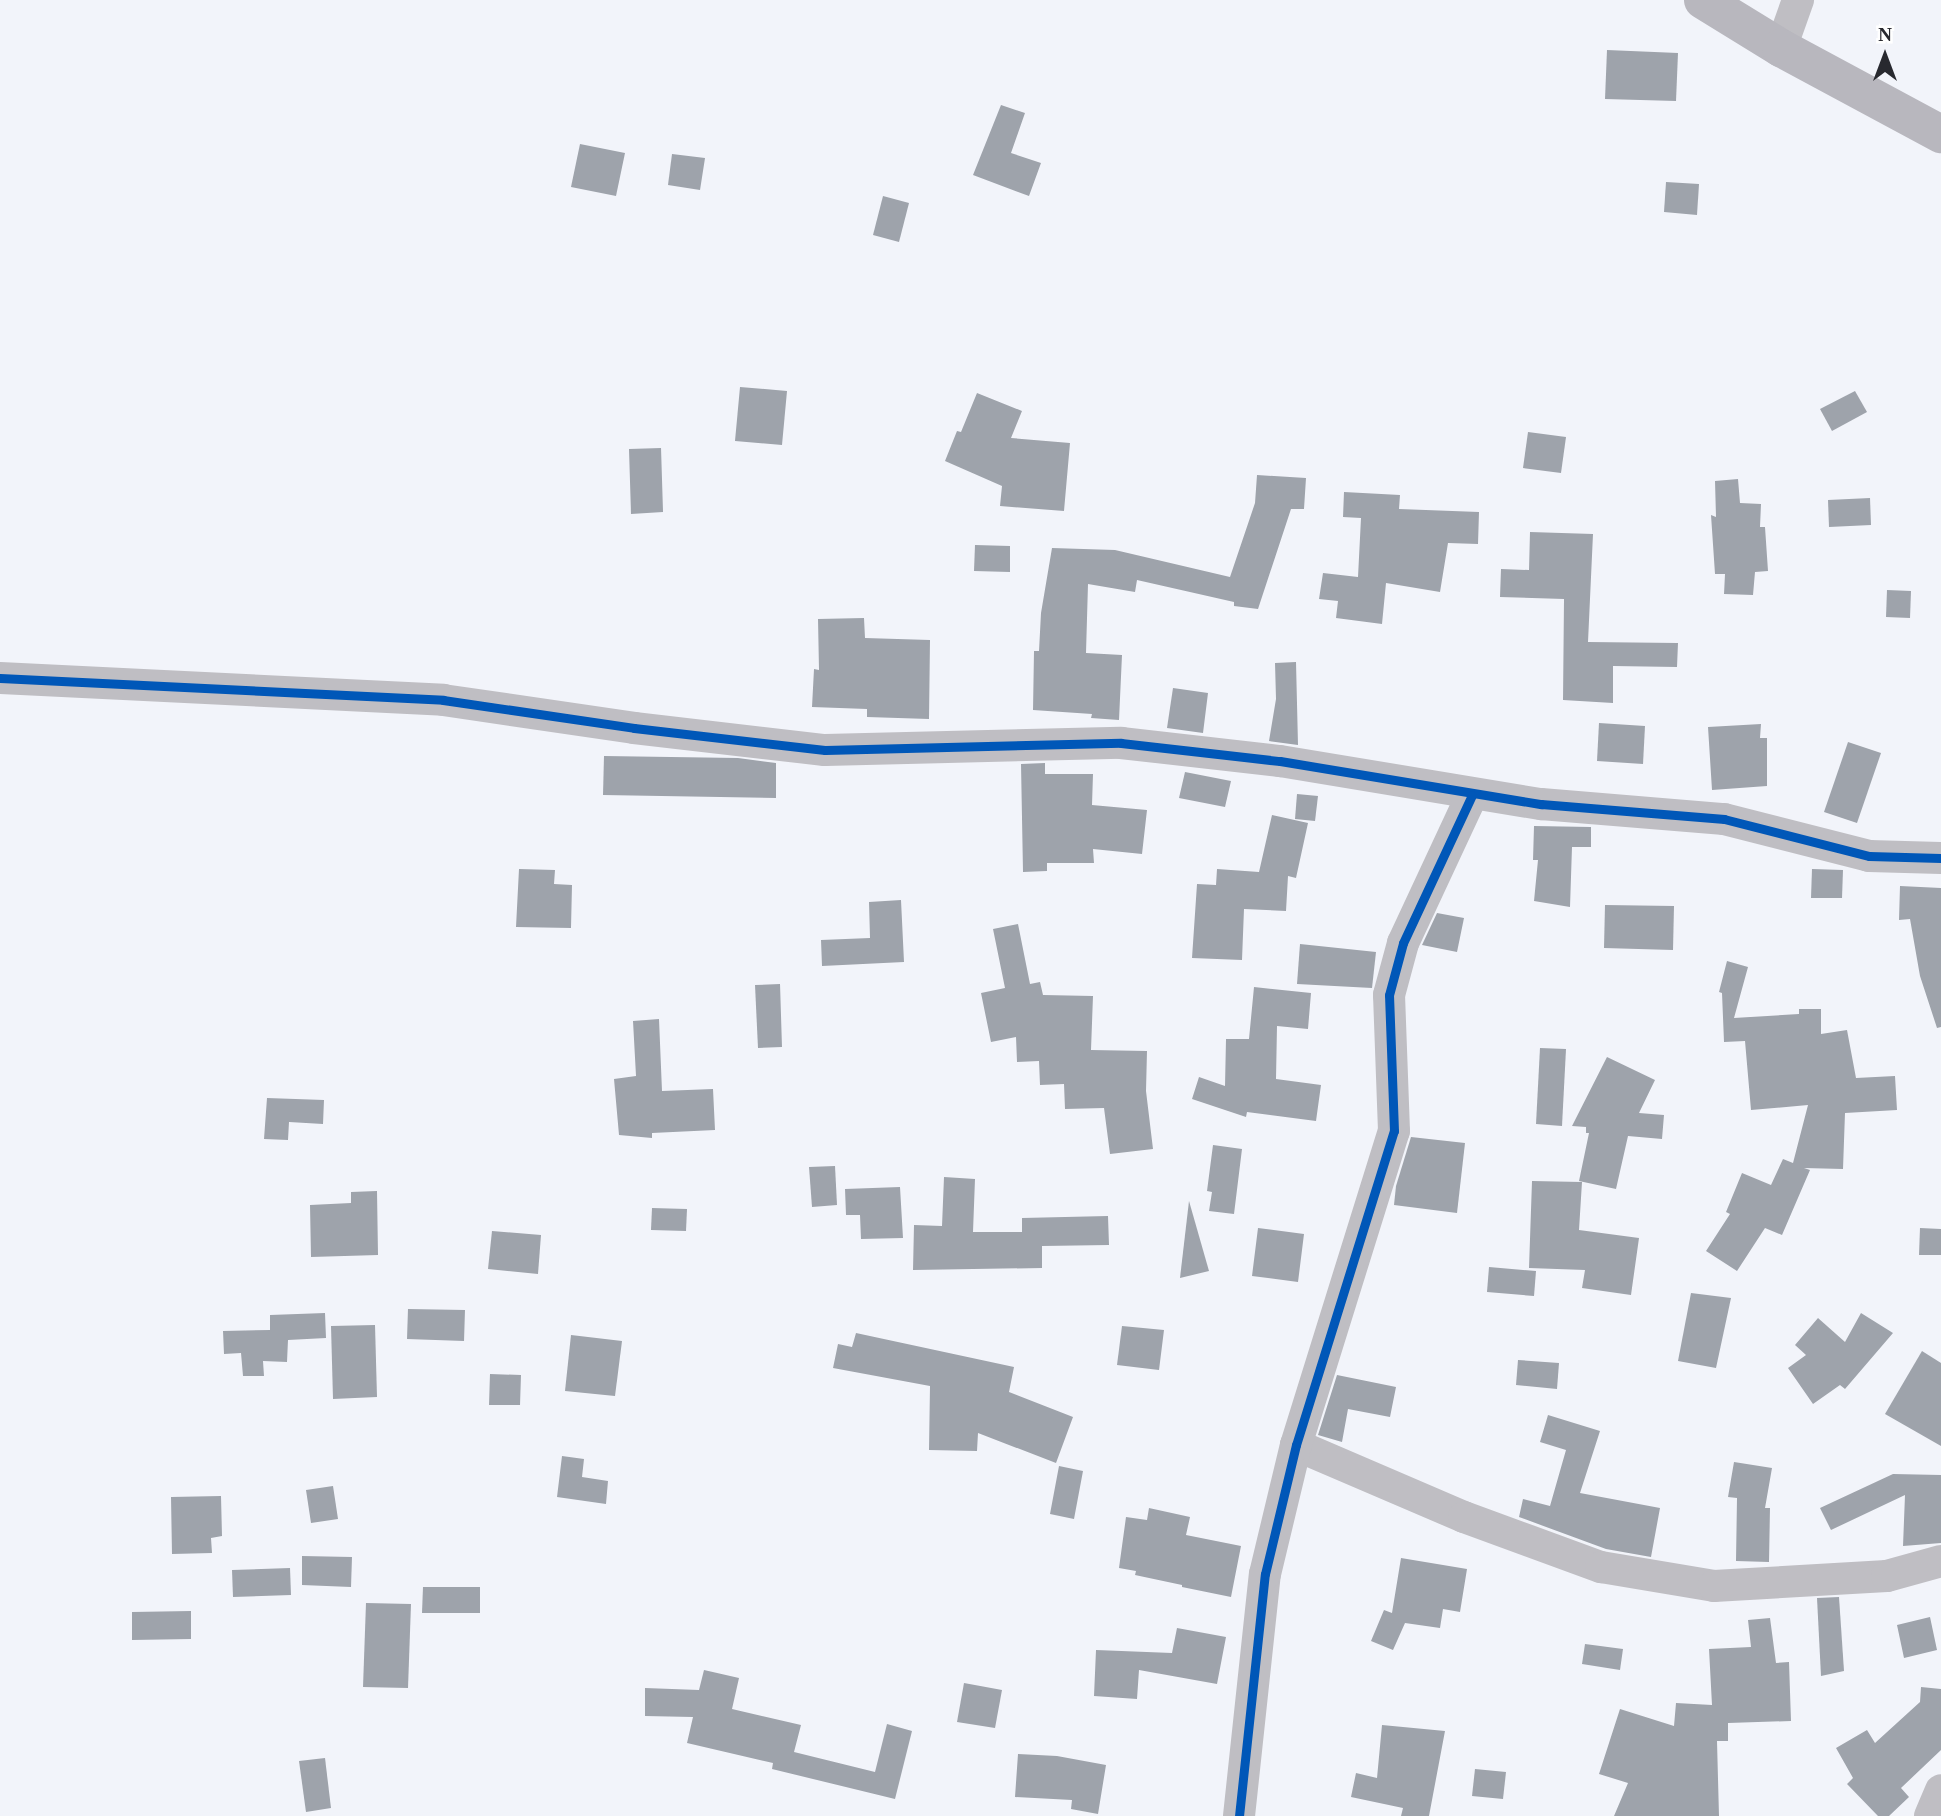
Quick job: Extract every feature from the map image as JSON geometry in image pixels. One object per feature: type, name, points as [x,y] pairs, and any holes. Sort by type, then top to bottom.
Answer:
[{"type":"main road","points":[[1705,1],[1781,48],[1941,134]]},
{"type":"street","points":[[1781,48],[1798,0]]},
{"type":"street","points":[[0,678],[443,700],[634,728],[825,750],[1121,743],[1280,761],[1395,778],[1472,795],[1541,804],[1724,819],[1869,856],[1941,858]]},
{"type":"street","points":[[1239,1816],[1265,1574],[1296,1445],[1394,1131],[1389,995],[1400,956],[1472,795]]},
{"type":"street","points":[[1296,1445],[1464,1517],[1601,1566],[1714,1586],[1887,1576],[1941,1561]]},
{"type":"street","points":[[1930,1816],[1941,1790]]},
{"type":"building","points":[[1607,50],[1678,53],[1676,101],[1605,99]]},
{"type":"building","points":[[1001,105],[1025,113],[1011,153],[1041,163],[1029,196],[973,175]]},
{"type":"building","points":[[580,144],[625,153],[616,196],[571,187]]},
{"type":"building","points":[[672,154],[705,158],[700,190],[668,185]]},
{"type":"building","points":[[1666,182],[1699,184],[1697,215],[1664,212]]},
{"type":"building","points":[[883,196],[909,203],[899,242],[873,235]]},
{"type":"building","points":[[740,387],[787,391],[782,445],[735,441]]},
{"type":"building","points":[[1855,391],[1867,412],[1832,431],[1820,409]]},
{"type":"building","points":[[977,393],[1022,411],[1011,438],[1070,443],[1064,511],[1000,506],[1002,486],[945,461],[957,431],[961,432]]},
{"type":"building","points":[[1528,432],[1566,437],[1561,473],[1523,468]]},
{"type":"building","points":[[661,448],[663,512],[631,514],[629,449]]},
{"type":"building","points":[[1257,475],[1306,478],[1304,509],[1291,509],[1258,609],[1234,606],[1234,602],[1137,580],[1135,592],[1088,584],[1086,653],[1122,655],[1119,720],[1091,718],[1092,714],[1033,710],[1034,651],[1039,651],[1041,613],[1052,548],[1115,550],[1230,577],[1255,503]]},
{"type":"building","points":[[1738,479],[1740,503],[1761,504],[1760,527],[1765,527],[1768,571],[1755,572],[1753,595],[1724,594],[1725,574],[1715,574],[1711,515],[1716,517],[1715,481]]},
{"type":"building","points":[[1344,492],[1400,495],[1399,509],[1479,512],[1478,544],[1448,543],[1440,592],[1386,583],[1382,624],[1336,618],[1338,601],[1319,599],[1323,573],[1358,577],[1361,518],[1343,517]]},
{"type":"building","points":[[1870,498],[1871,525],[1829,527],[1828,500]]},
{"type":"building","points":[[1530,532],[1593,534],[1588,642],[1678,643],[1677,667],[1613,666],[1613,703],[1563,700],[1564,599],[1500,597],[1501,569],[1529,570]]},
{"type":"building","points":[[975,545],[1010,546],[1010,572],[974,571]]},
{"type":"building","points":[[1887,590],[1911,591],[1910,618],[1886,617]]},
{"type":"building","points":[[864,618],[865,638],[930,640],[929,719],[867,717],[867,709],[812,707],[814,669],[819,670],[818,619]]},
{"type":"building","points":[[1296,662],[1298,745],[1269,741],[1276,699],[1275,663]]},
{"type":"building","points":[[1173,688],[1208,693],[1203,733],[1167,728]]},
{"type":"building","points":[[1599,723],[1645,726],[1643,764],[1597,761]]},
{"type":"building","points":[[1761,724],[1760,738],[1767,738],[1767,786],[1712,790],[1708,727]]},
{"type":"building","points":[[1848,742],[1881,753],[1857,823],[1824,812]]},
{"type":"building","points":[[604,756],[738,758],[776,763],[776,798],[603,795]]},
{"type":"building","points":[[1045,763],[1045,774],[1093,774],[1092,805],[1147,810],[1142,854],[1093,849],[1094,863],[1047,863],[1047,871],[1023,872],[1021,764]]},
{"type":"building","points":[[1185,772],[1231,781],[1225,807],[1179,798]]},
{"type":"building","points":[[1297,794],[1318,796],[1315,821],[1295,819]]},
{"type":"building","points":[[1272,815],[1308,823],[1296,878],[1288,876],[1286,911],[1244,909],[1242,960],[1192,958],[1197,884],[1216,885],[1217,869],[1259,872]]},
{"type":"building","points":[[1534,826],[1591,827],[1591,847],[1572,847],[1570,907],[1534,901],[1538,860],[1533,860]]},
{"type":"building","points":[[519,869],[555,870],[554,884],[572,885],[571,928],[516,927]]},
{"type":"building","points":[[1812,869],[1843,870],[1842,898],[1811,898]]},
{"type":"building","points":[[1900,886],[1941,888],[1941,1027],[1937,1028],[1920,976],[1910,919],[1899,920]]},
{"type":"building","points":[[901,900],[904,962],[822,966],[821,940],[870,938],[869,902]]},
{"type":"building","points":[[1605,905],[1674,906],[1673,950],[1604,948]]},
{"type":"building","points":[[1437,913],[1464,918],[1457,952],[1422,945]]},
{"type":"building","points":[[1018,924],[1030,984],[1040,982],[1043,995],[1093,996],[1091,1050],[1147,1051],[1146,1091],[1153,1149],[1110,1154],[1104,1108],[1065,1109],[1064,1084],[1040,1085],[1039,1061],[1017,1062],[1016,1037],[991,1042],[981,993],[1005,988],[993,929]]},
{"type":"building","points":[[1300,944],[1376,952],[1372,988],[1297,984]]},
{"type":"building","points":[[1727,961],[1748,967],[1734,1018],[1799,1014],[1799,1009],[1821,1009],[1821,1034],[1847,1030],[1856,1078],[1895,1076],[1897,1110],[1845,1113],[1843,1169],[1804,1168],[1810,1170],[1782,1235],[1765,1228],[1737,1271],[1706,1251],[1730,1214],[1726,1212],[1742,1173],[1771,1185],[1783,1159],[1793,1163],[1808,1105],[1751,1110],[1745,1041],[1724,1042],[1722,993],[1719,992]]},
{"type":"building","points":[[780,984],[782,1047],[758,1048],[755,985]]},
{"type":"building","points":[[1254,987],[1311,993],[1308,1029],[1277,1026],[1276,1079],[1321,1085],[1316,1121],[1247,1112],[1246,1117],[1192,1099],[1199,1077],[1225,1086],[1226,1039],[1249,1039]]},
{"type":"building","points":[[659,1019],[662,1091],[713,1089],[715,1130],[652,1133],[652,1138],[619,1135],[614,1079],[636,1076],[633,1021]]},
{"type":"building","points":[[1540,1048],[1566,1049],[1562,1126],[1536,1124]]},
{"type":"building","points":[[1607,1057],[1655,1080],[1639,1113],[1664,1115],[1662,1139],[1628,1136],[1616,1189],[1579,1181],[1589,1133],[1586,1133],[1586,1127],[1572,1126]]},
{"type":"building","points":[[267,1098],[324,1100],[323,1124],[289,1122],[288,1140],[264,1139]]},
{"type":"building","points":[[1411,1137],[1465,1143],[1457,1213],[1394,1205],[1396,1186]]},
{"type":"building","points":[[1213,1145],[1242,1149],[1234,1214],[1209,1211],[1212,1192],[1207,1191]]},
{"type":"building","points":[[835,1166],[837,1205],[812,1207],[809,1167]]},
{"type":"building","points":[[944,1177],[975,1179],[973,1232],[1022,1232],[1022,1218],[1108,1216],[1109,1245],[1042,1246],[1042,1268],[913,1270],[914,1225],[942,1226]]},
{"type":"building","points":[[1532,1181],[1582,1182],[1579,1230],[1639,1238],[1631,1295],[1582,1288],[1585,1270],[1529,1268]]},
{"type":"building","points":[[900,1187],[903,1238],[861,1239],[860,1215],[846,1215],[845,1189]]},
{"type":"building","points":[[377,1191],[378,1255],[311,1257],[310,1205],[351,1203],[351,1192]]},
{"type":"building","points":[[1189,1201],[1209,1271],[1180,1278]]},
{"type":"building","points":[[652,1208],[687,1209],[686,1231],[651,1230]]},
{"type":"building","points":[[1258,1228],[1304,1234],[1298,1282],[1252,1276]]},
{"type":"building","points":[[1920,1228],[1941,1229],[1941,1255],[1919,1255]]},
{"type":"building","points":[[492,1231],[541,1235],[538,1274],[488,1269]]},
{"type":"building","points":[[1489,1267],[1536,1271],[1534,1296],[1487,1292]]},
{"type":"building","points":[[1691,1293],[1731,1298],[1716,1368],[1678,1361]]},
{"type":"building","points":[[408,1309],[465,1310],[464,1341],[407,1339]]},
{"type":"building","points":[[325,1313],[326,1338],[288,1340],[287,1362],[263,1361],[264,1376],[243,1376],[241,1353],[224,1354],[223,1331],[270,1330],[270,1315]]},
{"type":"building","points":[[1861,1313],[1893,1333],[1845,1389],[1840,1385],[1813,1404],[1788,1368],[1806,1355],[1795,1345],[1818,1318],[1845,1342]]},
{"type":"building","points":[[375,1325],[377,1397],[333,1399],[331,1326]]},
{"type":"building","points":[[1122,1326],[1164,1330],[1159,1370],[1117,1365]]},
{"type":"building","points":[[856,1333],[1014,1367],[1009,1392],[1073,1417],[1056,1463],[978,1433],[977,1451],[929,1450],[930,1386],[833,1368],[838,1344],[852,1347]]},
{"type":"building","points":[[571,1335],[622,1341],[615,1396],[565,1391]]},
{"type":"building","points":[[1922,1351],[1941,1363],[1941,1446],[1885,1414]]},
{"type":"building","points":[[1518,1360],[1559,1363],[1557,1389],[1516,1385]]},
{"type":"building","points":[[490,1374],[521,1375],[520,1405],[489,1405]]},
{"type":"building","points":[[1337,1375],[1396,1387],[1390,1417],[1348,1409],[1342,1442],[1318,1435]]},
{"type":"building","points":[[1548,1415],[1600,1431],[1580,1493],[1660,1508],[1651,1557],[1606,1549],[1519,1517],[1523,1499],[1550,1506],[1566,1450],[1540,1442]]},
{"type":"building","points":[[562,1456],[584,1459],[582,1477],[608,1481],[606,1504],[557,1497]]},
{"type":"building","points":[[1734,1462],[1772,1468],[1765,1508],[1770,1508],[1769,1562],[1736,1561],[1737,1498],[1728,1497]]},
{"type":"building","points":[[1059,1466],[1083,1471],[1074,1519],[1050,1514]]},
{"type":"building","points":[[1893,1474],[1941,1475],[1941,1543],[1903,1546],[1905,1495],[1831,1530],[1820,1508]]},
{"type":"building","points":[[333,1486],[338,1519],[311,1523],[306,1490]]},
{"type":"building","points":[[221,1496],[222,1536],[211,1538],[212,1553],[172,1554],[171,1497]]},
{"type":"building","points":[[1149,1508],[1190,1517],[1186,1535],[1241,1546],[1231,1597],[1135,1575],[1136,1571],[1119,1568],[1126,1517],[1147,1520]]},
{"type":"building","points":[[302,1556],[352,1557],[351,1587],[302,1585]]},
{"type":"building","points":[[1401,1558],[1467,1569],[1460,1612],[1443,1609],[1440,1628],[1405,1623],[1393,1650],[1371,1641],[1384,1610],[1392,1613]]},
{"type":"building","points":[[290,1568],[291,1595],[233,1597],[232,1570]]},
{"type":"building","points":[[423,1587],[480,1587],[480,1613],[422,1613]]},
{"type":"building","points":[[1839,1597],[1844,1671],[1821,1676],[1817,1598]]},
{"type":"building","points":[[366,1603],[411,1604],[408,1688],[363,1687]]},
{"type":"building","points":[[191,1611],[191,1639],[132,1640],[132,1612]]},
{"type":"building","points":[[1930,1617],[1937,1650],[1904,1658],[1897,1625]]},
{"type":"building","points":[[1770,1618],[1776,1663],[1789,1662],[1791,1721],[1728,1723],[1728,1741],[1717,1741],[1719,1816],[1614,1816],[1628,1783],[1599,1774],[1620,1709],[1674,1726],[1676,1703],[1712,1705],[1709,1649],[1751,1647],[1748,1620]]},
{"type":"building","points":[[1177,1628],[1226,1637],[1217,1684],[1139,1670],[1137,1699],[1094,1696],[1096,1650],[1172,1653]]},
{"type":"building","points":[[1585,1644],[1623,1649],[1620,1670],[1582,1664]]},
{"type":"building","points":[[704,1670],[739,1678],[732,1709],[801,1725],[794,1752],[875,1772],[887,1724],[912,1731],[895,1799],[772,1769],[773,1763],[687,1743],[693,1717],[645,1716],[645,1688],[699,1690]]},
{"type":"building","points":[[964,1683],[1002,1690],[995,1728],[957,1722]]},
{"type":"building","points":[[1921,1687],[1941,1689],[1941,1750],[1901,1788],[1909,1797],[1889,1816],[1878,1816],[1847,1784],[1853,1778],[1836,1748],[1867,1730],[1875,1743],[1920,1702]]},
{"type":"building","points":[[1382,1725],[1445,1731],[1429,1816],[1401,1816],[1403,1808],[1351,1797],[1356,1773],[1377,1778]]},
{"type":"building","points":[[1018,1754],[1057,1756],[1106,1765],[1098,1814],[1071,1809],[1072,1800],[1015,1797]]},
{"type":"building","points":[[325,1758],[331,1808],[306,1812],[299,1761]]},
{"type":"building","points":[[1475,1769],[1506,1772],[1503,1799],[1472,1796]]},
{"type":"cycle path","points":[[0,678],[443,700],[634,728],[825,750],[1121,743],[1280,761],[1541,804],[1724,819],[1869,856],[1941,858]]},
{"type":"cycle path","points":[[1239,1816],[1265,1574],[1296,1445],[1394,1131],[1389,995],[1403,943],[1472,795]]}]
